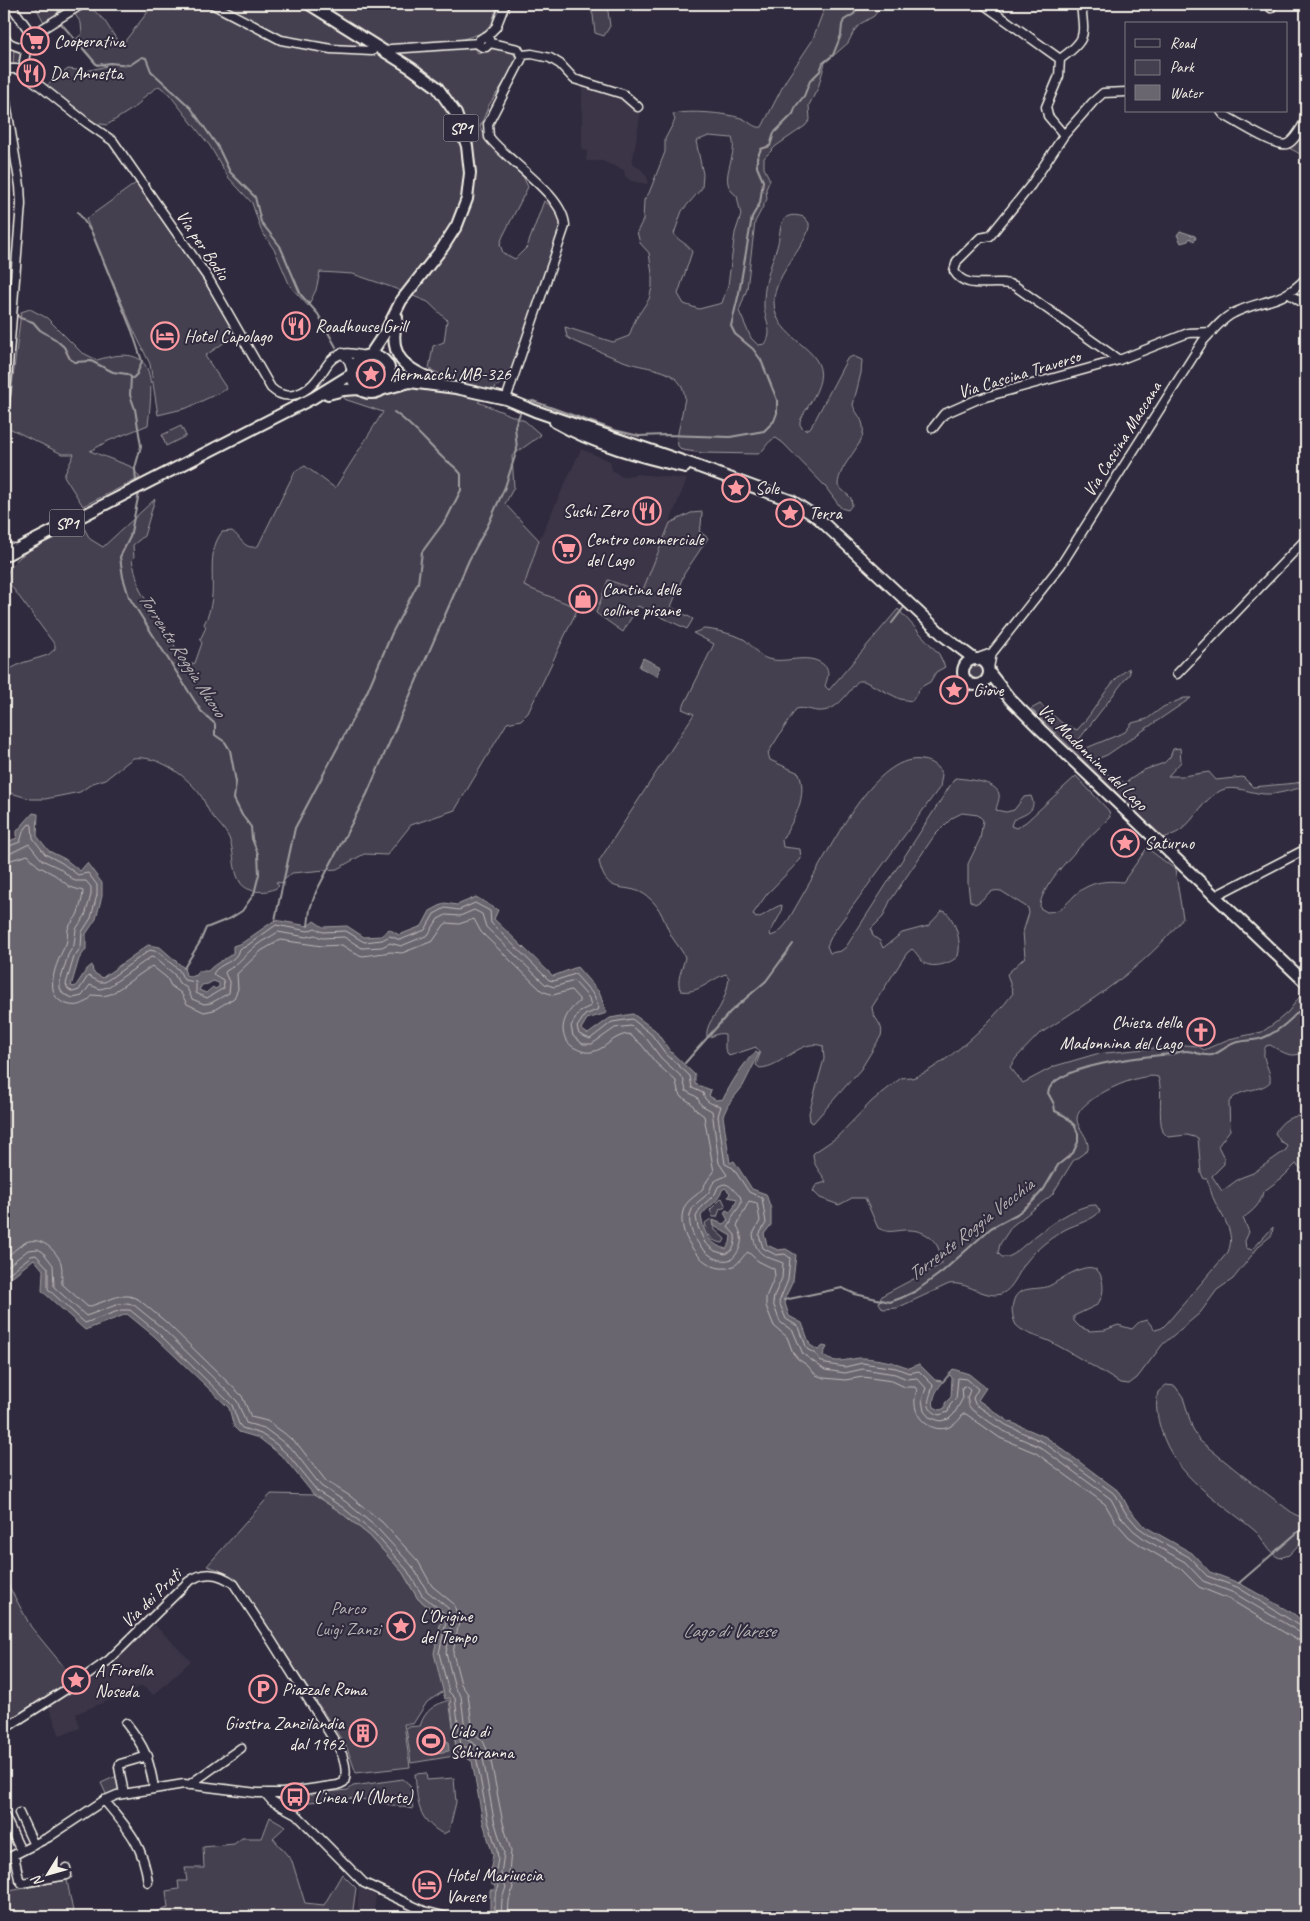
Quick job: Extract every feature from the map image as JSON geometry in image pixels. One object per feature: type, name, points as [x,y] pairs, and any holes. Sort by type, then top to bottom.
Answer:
[{"type":"main road","name":"SP1","points":[[4,556],[313,398],[352,372],[357,361],[368,355],[386,331],[401,301],[443,247],[457,225],[467,199],[470,173],[467,146],[456,114],[437,87],[411,68],[309,4]]},
{"type":"main road","points":[[401,301],[395,327],[394,341],[396,354],[406,366],[418,374],[456,388]]},
{"type":"main road","name":"SP1","points":[[386,331],[385,360],[391,372]]},
{"type":"main road","points":[[368,355],[376,355],[385,360]]},
{"type":"main road","points":[[352,372],[353,380],[358,389]]},
{"type":"main road","points":[[384,389],[388,384],[391,372],[410,382],[456,388],[506,399],[535,411],[663,454],[792,501],[818,518],[945,637],[960,656],[963,676],[972,684],[981,684],[988,677],[989,670],[986,663],[945,637]]},
{"type":"main road","points":[[384,389],[410,382]]},
{"type":"main road","name":"SP1","points":[[313,398],[344,390],[358,389],[368,394],[380,392],[384,389]]},
{"type":"main road","points":[[535,411],[573,433],[659,462],[737,480]]},
{"type":"main road","points":[[591,430],[600,436],[623,444],[627,451]]},
{"type":"main road","points":[[627,451],[632,448],[663,454]]},
{"type":"main road","points":[[963,667],[965,663],[976,658]]},
{"type":"main road","name":"Via Madonnina del Lago","points":[[989,670],[1010,699]]},
{"type":"main road","name":"Via Madonnina del Lago","points":[[981,684],[992,687],[1010,699],[1306,983]]},
{"type":"street","points":[[4,69],[17,69],[25,73],[27,28],[10,4]]},
{"type":"street","points":[[28,37],[82,4]]},
{"type":"street","points":[[212,4],[281,40],[331,49],[372,51]]},
{"type":"street","points":[[391,49],[478,43],[484,48],[488,46],[488,40],[496,27],[505,4]]},
{"type":"street","points":[[983,4],[1060,59]]},
{"type":"street","points":[[1064,135],[1059,131],[1046,111],[1058,76],[1060,59],[1079,45],[1084,34],[1081,4]]},
{"type":"street","points":[[4,38],[11,44],[25,49]]},
{"type":"street","points":[[488,40],[518,49],[522,55],[521,61],[488,124],[487,131],[493,142],[556,202],[562,212],[565,226],[506,399]]},
{"type":"street","points":[[522,55],[532,54],[550,58],[560,64],[574,79],[618,92],[628,97],[638,107]]},
{"type":"street","name":"Via per Bodio","points":[[25,73],[87,123],[113,140],[208,278],[275,392],[288,396],[298,394],[318,379],[332,358],[342,353]]},
{"type":"street","points":[[4,91],[20,186],[21,204],[4,416]]},
{"type":"street","points":[[1119,360],[1016,286],[1006,282],[979,284],[965,281],[958,278],[954,271],[957,261],[980,238],[990,236],[1031,185],[1064,135],[1098,96],[1111,91],[1125,92]]},
{"type":"street","points":[[1222,112],[1260,135],[1284,145],[1290,143],[1306,120]]},
{"type":"street","name":"Via Cascina Maccana","points":[[989,670],[992,653],[1061,566],[1193,354],[1227,317],[1235,312],[1289,294],[1306,278]]},
{"type":"street","points":[[1289,294],[1306,305]]},
{"type":"street","name":"Via Cascina Traverso","points":[[933,428],[944,414],[978,399],[1119,360],[1188,333],[1212,332]]},
{"type":"street","points":[[342,353],[368,355]]},
{"type":"street","points":[[342,353],[349,361],[352,372]]},
{"type":"street","points":[[1177,674],[1306,540]]},
{"type":"street","points":[[4,546],[16,549]]},
{"type":"street","points":[[976,658],[992,653]]},
{"type":"street","points":[[1215,896],[1306,849]]},
{"type":"street","name":"Via dei Prati","points":[[4,1729],[80,1681],[109,1660],[188,1582],[201,1574],[221,1576],[234,1584],[340,1748],[345,1767],[346,1777],[344,1782],[338,1785],[293,1792],[265,1793]]},
{"type":"street","points":[[126,1723],[148,1756],[154,1788]]},
{"type":"street","points":[[189,1785],[241,1748]]},
{"type":"street","points":[[124,1794],[120,1764],[148,1756]]},
{"type":"street","points":[[4,1860],[58,1832],[104,1800],[124,1794],[154,1788],[189,1785],[240,1792],[265,1793],[272,1800],[296,1814],[364,1883],[426,1915],[447,1917]]},
{"type":"street","points":[[104,1800],[137,1843],[144,1860],[148,1882]]},
{"type":"street","points":[[19,1813],[34,1845]]},
{"type":"street","points":[[4,1815],[18,1853],[19,1879],[22,1883],[68,1875],[66,1868]]},
{"type":"shaded area","points":[[588,87],[617,94],[625,99],[630,106],[641,112],[632,164],[641,169],[646,175],[647,184],[631,181],[625,176],[624,170],[602,161],[586,161],[587,151],[582,150],[582,88],[588,89]]},
{"type":"shaded area","points":[[581,449],[610,461],[612,470],[622,477],[637,474],[687,479],[642,592],[608,581],[596,613],[578,608],[524,586],[539,540]]},
{"type":"shaded area","points":[[154,1624],[191,1661],[154,1695],[142,1686],[76,1714],[80,1728],[60,1736],[48,1705],[107,1668]]},
{"type":"shaded area","points":[[359,1885],[376,1896],[373,1917],[357,1917]]},
{"type":"green space","points":[[34,4],[59,4],[57,17],[45,24]]},
{"type":"green space","points":[[87,4],[104,20],[121,46],[154,4],[498,4],[493,19],[493,26],[485,32],[457,41],[452,48],[472,46],[478,53],[492,47],[510,50],[515,56],[516,64],[489,105],[480,127],[492,148],[523,176],[528,187],[503,236],[500,244],[503,253],[515,259],[527,247],[544,201],[557,210],[563,223],[512,374],[478,402],[525,421],[541,435],[512,456],[514,487],[505,504],[539,540],[524,586],[578,608],[528,713],[521,720],[507,723],[455,810],[411,825],[387,855],[364,854],[337,869],[292,873],[281,883],[276,882],[279,886],[275,889],[259,892],[243,886],[237,877],[229,838],[210,813],[201,795],[186,779],[161,763],[142,758],[133,758],[106,779],[93,783],[80,792],[45,799],[31,799],[4,791],[4,666],[8,670],[22,663],[48,655],[55,649],[55,645],[6,579],[10,569],[26,552],[74,531],[84,528],[90,539],[103,547],[155,499],[144,536],[133,545],[134,558],[132,560],[140,590],[167,636],[174,644],[179,658],[186,666],[195,663],[202,643],[200,640],[206,627],[204,624],[212,600],[213,553],[216,542],[222,532],[232,531],[249,547],[258,546],[295,471],[305,466],[335,488],[383,412],[344,399],[347,394],[370,397],[389,390],[409,388],[440,390],[444,376],[429,369],[433,346],[444,342],[447,320],[428,302],[353,274],[320,272],[316,290],[308,306],[290,286],[275,251],[261,230],[252,203],[228,177],[210,146],[169,94],[159,86],[145,96],[137,106],[107,125],[89,122],[45,87],[68,69],[86,71],[107,66],[97,64],[76,39],[82,34],[81,23],[74,13]]},
{"type":"green space","points":[[588,4],[607,4],[610,26],[604,36],[595,33],[593,15]]},
{"type":"green space","points":[[826,4],[883,4],[874,16],[860,24],[848,43],[825,63],[818,88],[809,105],[810,120],[805,126],[776,146],[764,158],[764,168],[770,180],[766,189],[767,199],[755,222],[747,289],[739,311],[751,338],[758,345],[765,344],[768,339],[769,330],[764,307],[765,291],[782,223],[789,216],[804,217],[809,223],[805,239],[779,281],[774,302],[776,315],[782,326],[809,351],[816,359],[820,369],[819,386],[800,421],[800,425],[805,430],[810,428],[815,420],[847,359],[853,356],[862,360],[861,373],[853,405],[862,423],[863,433],[861,440],[842,470],[838,486],[851,498],[852,505],[848,510],[841,508],[824,485],[776,438],[770,441],[758,454],[703,453],[682,450],[678,446],[677,438],[685,398],[683,388],[678,380],[663,371],[626,362],[575,342],[567,337],[565,327],[613,342],[629,336],[635,320],[649,299],[652,287],[652,274],[649,253],[640,243],[637,232],[643,220],[644,200],[649,193],[665,152],[665,139],[675,120],[673,114],[698,112],[726,115],[741,118],[756,127],[762,127],[786,80],[812,41]],"holes":[[[709,136],[732,138],[733,153],[728,183],[731,190],[737,196],[741,215],[735,233],[728,285],[722,303],[699,309],[684,304],[678,294],[692,252],[674,234],[682,211],[702,188],[703,174],[696,141]]]},
{"type":"green space","points":[[14,47],[22,51],[22,62],[18,66],[13,67]]},
{"type":"green space","points":[[1306,124],[1306,157],[1289,148]]},
{"type":"green space","points":[[136,183],[205,280],[235,335],[205,356],[227,389],[187,408],[158,415],[150,364],[86,219]]},
{"type":"green space","points":[[30,309],[47,318],[81,352],[97,360],[117,356],[131,356],[141,361],[147,369],[150,380],[151,394],[148,425],[108,441],[90,451],[132,467],[140,478],[83,506],[64,476],[74,454],[62,454],[7,427],[21,312]]},
{"type":"green space","points":[[371,360],[381,365],[386,375],[381,385],[371,390],[361,385],[356,375],[361,365]]},
{"type":"green space","points":[[181,426],[186,436],[166,446],[162,435]]},
{"type":"green space","points":[[702,512],[699,531],[708,538],[684,574],[671,607],[693,619],[687,629],[638,606],[623,632],[596,613],[608,580],[642,592],[670,523],[691,513]]},
{"type":"green space","points":[[898,609],[939,654],[945,667],[936,672],[930,682],[921,687],[912,701],[900,699],[864,681],[858,681],[836,706],[830,709],[817,711],[804,708],[796,709],[768,753],[770,760],[799,773],[802,791],[798,808],[782,840],[783,847],[800,849],[801,859],[767,894],[753,914],[756,918],[760,917],[782,905],[781,913],[770,933],[771,936],[778,933],[786,924],[850,814],[863,797],[891,769],[906,761],[922,760],[937,767],[942,775],[940,787],[833,933],[827,946],[830,953],[841,951],[846,947],[955,778],[980,781],[992,786],[999,794],[996,810],[1006,812],[1014,810],[1024,797],[1031,796],[1033,801],[1032,809],[1013,820],[1011,826],[1016,828],[1026,822],[1076,776],[1109,811],[1110,817],[1057,873],[1042,898],[1040,908],[1047,912],[1056,911],[1086,887],[1110,881],[1123,882],[1147,848],[1175,869],[1183,918],[1168,936],[1134,968],[1038,1035],[1010,1067],[1023,1083],[1055,1066],[1096,1054],[1184,1045],[1198,1046],[1204,1050],[1229,1039],[1262,1032],[1288,1012],[1301,995],[1306,994],[1306,1051],[1301,1054],[1291,1055],[1270,1045],[1266,1046],[1264,1055],[1270,1082],[1261,1088],[1239,1094],[1229,1102],[1230,1130],[1218,1146],[1224,1158],[1224,1164],[1212,1176],[1222,1191],[1240,1178],[1253,1173],[1286,1150],[1287,1145],[1280,1141],[1275,1133],[1281,1124],[1292,1117],[1306,1115],[1306,1176],[1296,1164],[1283,1177],[1263,1192],[1256,1207],[1243,1218],[1249,1232],[1245,1241],[1246,1248],[1252,1250],[1273,1227],[1272,1235],[1260,1245],[1233,1279],[1217,1290],[1200,1313],[1163,1344],[1137,1378],[1129,1384],[1120,1383],[1060,1347],[1019,1328],[1014,1320],[1012,1305],[1015,1297],[1024,1290],[1046,1287],[1071,1273],[1093,1268],[1099,1272],[1102,1280],[1102,1296],[1097,1305],[1074,1316],[1074,1321],[1080,1327],[1090,1331],[1105,1330],[1118,1325],[1132,1329],[1139,1322],[1147,1320],[1155,1330],[1162,1328],[1167,1323],[1228,1252],[1230,1232],[1214,1199],[1207,1179],[1204,1179],[1201,1173],[1198,1138],[1187,1135],[1168,1137],[1163,1132],[1158,1077],[1150,1076],[1125,1082],[1099,1095],[1080,1111],[1077,1122],[1087,1140],[1088,1150],[1073,1161],[1052,1195],[1012,1226],[1000,1244],[998,1253],[1002,1257],[1014,1254],[1052,1224],[1075,1210],[1096,1205],[1100,1211],[1089,1219],[1061,1232],[1040,1247],[1024,1265],[1006,1292],[1001,1294],[988,1294],[962,1285],[949,1284],[897,1308],[883,1309],[879,1303],[883,1295],[942,1264],[937,1245],[929,1236],[917,1231],[890,1231],[878,1228],[865,1198],[852,1198],[839,1205],[820,1198],[813,1191],[816,1185],[826,1182],[814,1162],[813,1154],[815,1152],[836,1138],[872,1101],[901,1078],[912,1078],[924,1073],[938,1065],[967,1042],[994,1016],[1013,993],[1007,974],[1025,957],[1023,932],[1029,913],[1028,908],[1001,891],[993,891],[975,904],[970,901],[968,864],[980,839],[983,820],[978,815],[962,813],[952,818],[934,836],[890,901],[883,917],[871,929],[873,936],[880,941],[883,948],[902,933],[928,926],[942,911],[946,912],[953,921],[957,932],[958,956],[940,965],[930,965],[922,961],[912,949],[907,953],[872,1007],[881,1028],[881,1036],[861,1069],[813,1123],[810,1121],[809,1113],[824,1059],[823,1046],[807,1046],[776,1063],[760,1068],[756,1065],[760,1054],[756,1047],[729,1056],[725,1049],[725,1034],[707,1037],[707,1033],[709,1024],[722,1002],[729,978],[726,974],[698,989],[681,991],[679,979],[685,957],[672,937],[657,906],[640,892],[613,885],[607,881],[599,861],[694,714],[682,709],[714,644],[693,633],[708,629],[737,636],[745,640],[764,658],[768,659],[815,660],[826,668],[828,676],[825,686],[829,690]]},
{"type":"green space","points":[[975,663],[981,666],[984,672],[981,678],[975,681],[969,678],[966,672],[969,666]]},
{"type":"green space","points":[[1129,668],[1130,673],[1077,742],[1084,749],[1125,732],[1132,723],[1147,719],[1163,707],[1184,698],[1191,698],[1107,755],[1097,759],[1096,763],[1107,774],[1125,783],[1144,770],[1164,763],[1170,757],[1173,749],[1180,748],[1181,762],[1168,776],[1209,772],[1216,780],[1243,777],[1253,787],[1296,783],[1306,780],[1306,787],[1270,794],[1237,789],[1222,790],[1210,798],[1181,830],[1163,838],[1031,709],[1040,704],[1062,723],[1077,730],[1107,689]]},
{"type":"green space","points":[[722,1198],[726,1207],[720,1209],[717,1217],[713,1217],[710,1210]]},
{"type":"green space","points":[[711,1219],[715,1230],[725,1239],[723,1243],[715,1241],[709,1234],[705,1223]]},
{"type":"green space","points":[[1166,1385],[1175,1386],[1183,1397],[1192,1427],[1199,1440],[1294,1514],[1301,1517],[1306,1516],[1306,1537],[1289,1555],[1280,1558],[1272,1553],[1257,1533],[1200,1487],[1177,1462],[1168,1447],[1158,1416],[1158,1392]]},
{"type":"green space","name":"Parco Luigi Zanzi","points":[[271,1494],[314,1495],[339,1511],[370,1536],[403,1573],[418,1599],[438,1614],[441,1621],[438,1636],[444,1691],[427,1702],[413,1724],[404,1724],[410,1767],[356,1773],[347,1748],[238,1581],[219,1570],[207,1566]]},
{"type":"green space","points":[[4,1577],[31,1627],[74,1679],[4,1723]]},
{"type":"green space","name":"Lido di Schiranna","points":[[449,1700],[457,1754],[411,1763],[406,1727],[420,1726],[427,1712]]},
{"type":"green space","points":[[426,1773],[427,1780],[454,1778],[456,1802],[449,1831],[443,1834],[434,1828],[423,1816],[418,1802],[415,1774]]},
{"type":"green space","points":[[119,1775],[122,1791],[107,1796],[101,1783]]},
{"type":"green space","points":[[403,1779],[410,1785],[413,1809],[356,1798],[297,1803],[295,1799],[298,1795],[348,1790],[353,1786]]},
{"type":"green space","points":[[270,1817],[286,1826],[273,1838],[292,1861],[305,1903],[324,1905],[342,1874],[356,1888],[352,1917],[138,1917],[168,1908],[166,1891],[179,1889],[178,1881],[187,1881],[185,1868],[204,1868],[203,1847],[234,1844],[242,1838],[262,1838]]},
{"type":"green space","points":[[67,1880],[74,1917],[4,1917],[4,1892]]},
{"type":"water","points":[[1180,231],[1196,238],[1194,241],[1190,238],[1188,241],[1181,243],[1177,235]]},
{"type":"water","points":[[643,658],[661,667],[657,676],[639,667]]},
{"type":"water","name":"Lago di Varese","points":[[33,813],[38,814],[37,836],[49,851],[65,859],[80,871],[87,863],[102,883],[102,896],[96,919],[86,934],[86,949],[79,959],[71,986],[75,987],[87,969],[92,965],[93,972],[102,978],[148,945],[160,947],[184,968],[186,975],[190,977],[197,975],[198,971],[208,971],[233,953],[233,946],[242,943],[275,920],[308,926],[314,921],[323,927],[347,926],[364,937],[381,936],[389,929],[399,935],[422,926],[430,911],[445,903],[457,905],[476,897],[498,910],[494,919],[553,976],[577,967],[599,992],[607,1013],[587,1019],[581,1029],[588,1034],[610,1018],[633,1014],[655,1030],[670,1051],[695,1075],[695,1084],[711,1090],[709,1096],[716,1100],[723,1099],[746,1062],[755,1052],[759,1054],[743,1086],[728,1105],[723,1116],[730,1163],[734,1161],[752,1189],[766,1194],[771,1209],[771,1225],[764,1234],[767,1245],[778,1250],[786,1249],[796,1255],[793,1281],[784,1300],[789,1316],[802,1323],[810,1345],[818,1350],[823,1346],[827,1347],[823,1355],[832,1360],[843,1361],[870,1358],[893,1362],[909,1368],[919,1364],[935,1380],[943,1381],[953,1369],[969,1374],[986,1388],[978,1400],[1008,1421],[1046,1437],[1120,1492],[1129,1509],[1141,1523],[1192,1553],[1210,1572],[1239,1583],[1294,1614],[1306,1624],[1306,1917],[490,1917],[490,1890],[494,1890],[495,1885],[492,1885],[491,1878],[489,1878],[493,1855],[483,1822],[472,1761],[468,1759],[467,1752],[457,1755],[450,1698],[445,1699],[434,1653],[441,1621],[438,1614],[418,1599],[403,1573],[370,1536],[339,1511],[314,1495],[284,1458],[272,1448],[259,1438],[239,1432],[234,1427],[229,1408],[154,1336],[127,1314],[85,1330],[42,1291],[43,1270],[34,1259],[4,1283],[4,843],[17,838],[17,831]],"holes":[[[213,981],[219,983],[219,987],[215,989],[213,987],[206,993],[199,990],[202,985]],[[725,1188],[730,1193],[728,1197],[737,1199],[730,1212],[726,1210],[724,1213],[728,1220],[723,1224],[713,1220],[714,1226],[731,1236],[730,1243],[726,1249],[711,1241],[704,1228],[701,1216],[716,1201]],[[950,1375],[952,1378],[951,1397],[945,1403],[945,1408],[940,1410],[934,1407],[933,1402],[938,1389]]]},
{"type":"water","points":[[448,1741],[449,1751],[428,1754],[427,1743]]},
{"type":"waterway","points":[[58,16],[60,4]]},
{"type":"waterway","points":[[528,402],[533,401],[614,430],[639,436],[730,437],[764,431],[774,421],[777,413],[777,400],[761,360],[753,349],[735,334],[731,326],[739,293],[752,217],[760,203],[763,181],[757,167],[757,158],[761,149],[770,146],[774,133],[793,114],[796,106],[804,96],[810,81],[820,71],[823,63],[833,55],[841,35],[844,20],[854,14],[859,4]]},
{"type":"waterway","points":[[59,21],[97,65],[110,63],[130,65],[142,57],[146,58],[151,71],[191,108],[218,147],[230,172],[255,197],[261,222],[280,246],[301,295],[318,314],[336,347]]},
{"type":"waterway","points":[[78,212],[92,233],[132,331],[142,361],[137,374],[133,378]]},
{"type":"waterway","name":"Torrente Roggia Nuovo","points":[[4,308],[11,311]]},
{"type":"waterway","name":"Torrente Roggia Nuovo","points":[[15,313],[20,318],[33,322],[40,330],[55,339],[64,347],[70,359],[75,362],[91,361],[113,372],[127,374],[131,377],[130,395],[135,409],[141,446],[135,468],[136,483]]},
{"type":"waterway","points":[[308,926],[310,909],[316,892],[367,794],[469,560],[488,525],[505,487],[517,450],[515,426],[521,411]]},
{"type":"waterway","points":[[275,920],[295,828],[367,692],[392,633],[418,583],[422,552],[447,518],[461,490],[461,474],[394,412]]},
{"type":"waterway","name":"Torrente Roggia Nuovo","points":[[139,493],[130,537],[120,557],[129,597],[201,711],[215,724],[215,735],[225,742],[230,750],[236,782],[234,799],[251,827],[252,839],[258,854],[259,874],[254,894],[242,911],[231,918],[206,928],[184,968]]},
{"type":"waterway","points":[[892,623],[905,606]]},
{"type":"waterway","points":[[685,1063],[730,1012],[766,981],[793,944]]},
{"type":"waterway","name":"Torrente Roggia Vecchia","points":[[784,1300],[842,1288],[855,1294],[890,1302],[916,1291],[942,1272],[991,1228],[1017,1214],[1032,1202],[1044,1189],[1058,1165],[1073,1153],[1078,1142],[1078,1134],[1075,1126],[1065,1116],[1055,1111],[1054,1104],[1048,1093],[1053,1083],[1065,1075],[1082,1069],[1123,1060],[1184,1051],[1212,1055],[1229,1045],[1266,1037],[1291,1019],[1306,1002]]},
{"type":"waterway","points":[[1239,1583],[1306,1525]]},
{"type":"place","name":"Cooperativa","points":[[35,41]]},
{"type":"place","name":"Da Annetta","points":[[31,73]]},
{"type":"place","name":"Roadhouse Grill","points":[[296,326]]},
{"type":"place","name":"Hotel Capolago","points":[[165,336]]},
{"type":"place","name":"Aermacchi MB-326","points":[[371,374]]},
{"type":"place","name":"Sole","points":[[736,488]]},
{"type":"place","name":"Sushi Zero","points":[[647,511]]},
{"type":"place","name":"Terra","points":[[790,513]]},
{"type":"place","name":"Centro commerciale del Lago","points":[[567,549]]},
{"type":"place","name":"Cantina delle colline pisane","points":[[583,599]]},
{"type":"place","name":"Giove","points":[[954,690]]},
{"type":"place","name":"Saturno","points":[[1125,843]]},
{"type":"place","name":"Chiesa della Madonnina del Lago","points":[[1201,1032]]},
{"type":"place","name":"L'Origine del Tempo","points":[[401,1626]]},
{"type":"place","name":"A Fiorella Noseda","points":[[76,1680]]},
{"type":"place","name":"Piazzale Roma","points":[[263,1689]]},
{"type":"place","name":"Giostra Zanzilandia dal 1962","points":[[363,1733]]},
{"type":"place","name":"Lido di Schiranna","points":[[431,1741]]},
{"type":"place","name":"Linea N (Norte)","points":[[295,1797]]},
{"type":"place","name":"Hotel Mariuccia Varese","points":[[427,1885]]}]
